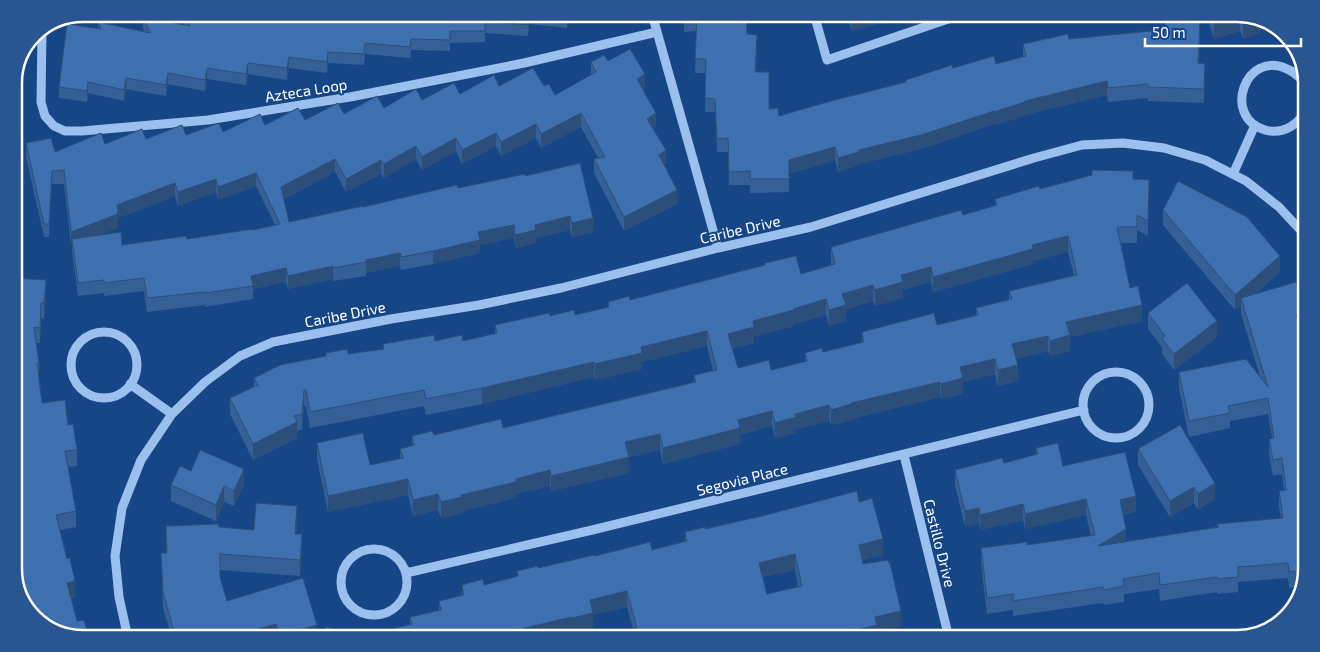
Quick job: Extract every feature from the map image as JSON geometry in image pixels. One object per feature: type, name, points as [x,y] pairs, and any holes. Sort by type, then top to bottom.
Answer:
[{"type":"street","points":[[654,22],[718,248]]},
{"type":"street","points":[[816,22],[827,60],[939,22]]},
{"type":"street","name":"Azteca Loop","points":[[42,39],[41,102],[45,116],[54,126],[65,131],[208,120],[350,97],[524,63],[657,32]]},
{"type":"street","points":[[1296,74],[1283,66],[1260,68],[1251,75],[1245,84],[1242,106],[1247,117],[1264,130],[1275,132],[1284,130],[1297,122]]},
{"type":"street","points":[[1233,174],[1255,125]]},
{"type":"street","name":"Caribe Drive","points":[[126,630],[119,597],[115,556],[122,508],[141,460],[172,414],[205,382],[240,356],[273,342],[391,319],[479,305],[560,288],[718,248],[811,227],[1082,145],[1123,142],[1164,148],[1205,160],[1246,180],[1279,207],[1297,227]]},
{"type":"street","points":[[103,332],[122,338],[130,345],[135,354],[135,375],[130,384],[123,392],[112,397],[101,398],[90,395],[80,388],[74,379],[71,368],[76,346],[92,334],[103,332]]},
{"type":"street","points":[[1110,372],[1121,372],[1131,375],[1146,389],[1149,399],[1149,410],[1145,421],[1138,430],[1128,436],[1117,438],[1105,436],[1095,430],[1088,421],[1084,410],[1087,390],[1101,375],[1110,372]]},
{"type":"street","points":[[130,384],[172,414]]},
{"type":"street","name":"Segovia Place","points":[[406,573],[588,531],[1084,410]]},
{"type":"street","name":"Castillo Drive","points":[[904,455],[947,630]]},
{"type":"street","points":[[375,549],[390,553],[401,563],[406,573],[407,584],[404,595],[398,605],[389,612],[378,615],[366,614],[356,610],[342,592],[341,581],[345,566],[355,555],[365,550],[375,549]]},
{"type":"building","points":[[98,22],[150,33],[145,22],[169,22],[190,26],[188,22],[485,22],[485,31],[450,31],[450,40],[411,39],[410,47],[365,43],[364,54],[328,52],[327,62],[289,57],[287,68],[248,63],[246,74],[207,68],[205,80],[168,73],[166,85],[126,78],[124,90],[88,82],[87,91],[59,87],[67,25],[101,29]]},
{"type":"building","points":[[496,22],[528,22],[528,25]]},
{"type":"building","points":[[697,22],[746,22],[747,34],[757,35],[755,72],[769,72],[769,109],[778,108],[779,116],[906,82],[906,80],[952,65],[953,68],[994,56],[996,64],[1026,56],[1023,44],[1068,34],[1069,39],[1165,30],[1166,22],[1200,22],[1198,63],[1205,64],[1204,89],[1148,87],[1148,84],[1108,88],[1107,81],[1025,101],[921,135],[859,150],[859,152],[838,158],[835,147],[789,160],[789,179],[750,179],[750,171],[729,172],[728,138],[717,139],[715,99],[705,98],[706,59],[695,59]]},
{"type":"building","points":[[630,49],[645,74],[637,79],[656,113],[647,119],[666,150],[659,155],[677,190],[624,217],[594,159],[605,157],[581,113],[541,134],[536,124],[501,142],[496,133],[462,150],[456,138],[422,157],[416,146],[384,164],[381,160],[346,179],[335,159],[281,187],[289,222],[457,185],[458,188],[525,174],[525,176],[580,163],[593,218],[572,223],[570,216],[535,225],[536,230],[515,235],[514,225],[478,232],[480,240],[433,251],[401,257],[400,253],[366,260],[366,262],[333,268],[333,266],[288,276],[286,268],[251,276],[253,286],[205,293],[147,298],[144,278],[104,283],[104,280],[78,283],[72,239],[121,232],[122,245],[186,236],[187,239],[253,230],[280,224],[256,173],[218,187],[216,179],[178,192],[175,183],[117,205],[118,214],[71,232],[64,170],[52,171],[49,224],[44,224],[26,143],[51,138],[55,152],[101,133],[105,144],[142,129],[146,139],[182,125],[186,135],[219,123],[223,132],[260,114],[265,125],[298,108],[305,120],[338,103],[344,114],[377,96],[384,108],[416,89],[422,100],[454,83],[460,94],[494,75],[499,86],[533,68],[544,86],[549,84],[555,95],[596,72],[591,62],[604,55],[608,61]]},
{"type":"building","points":[[1092,170],[1133,171],[1133,179],[1149,180],[1148,221],[1137,215],[1137,227],[1117,227],[1130,288],[1138,286],[1142,305],[1066,322],[1070,335],[1050,341],[1048,336],[1012,344],[1018,365],[998,370],[995,359],[960,367],[963,378],[941,384],[940,382],[851,403],[831,410],[829,405],[795,414],[796,417],[775,423],[772,411],[738,420],[740,428],[663,448],[660,434],[625,442],[629,457],[551,476],[550,470],[516,479],[516,482],[461,495],[462,497],[441,502],[438,494],[413,500],[408,479],[328,496],[317,443],[363,433],[370,465],[403,458],[400,449],[414,445],[412,436],[432,431],[434,435],[501,419],[503,428],[696,382],[694,375],[717,370],[707,331],[641,347],[642,353],[426,399],[424,390],[310,412],[306,390],[304,390],[302,414],[294,416],[297,422],[253,444],[230,398],[258,385],[254,378],[280,365],[326,356],[326,353],[347,349],[348,354],[384,349],[383,344],[434,335],[435,341],[462,335],[463,341],[497,333],[495,325],[549,313],[550,316],[574,310],[575,315],[609,307],[608,302],[629,296],[630,300],[796,256],[801,274],[835,264],[831,247],[961,210],[963,215],[997,205],[995,199],[1039,186],[1040,189],[1092,175]],"holes":[[[1068,236],[1077,275],[1009,291],[1012,299],[976,308],[978,315],[937,325],[934,313],[862,332],[864,342],[823,352],[822,348],[805,353],[807,361],[771,370],[769,360],[738,368],[728,334],[754,327],[753,321],[826,299],[829,310],[846,305],[842,294],[873,285],[875,290],[903,282],[901,275],[931,267],[933,277],[1033,249],[1032,245]]]},
{"type":"building","points":[[1178,181],[1247,217],[1280,256],[1235,295],[1163,210]]},
{"type":"building","points":[[23,279],[46,280],[44,303],[41,303],[40,328],[34,327],[42,403],[65,400],[68,425],[73,424],[77,450],[65,451],[76,511],[56,515],[67,559],[70,558],[75,581],[67,583],[77,621],[84,620],[87,630],[67,627],[49,619],[33,603],[24,581]]},
{"type":"building","points":[[1296,282],[1297,286],[1298,571],[1289,572],[1288,563],[1238,567],[1238,577],[1217,579],[1217,577],[1160,585],[1159,573],[1123,579],[1124,586],[1104,590],[1103,587],[1013,601],[1013,594],[987,598],[981,548],[1027,542],[1027,545],[1095,535],[1086,499],[1025,514],[1023,504],[980,515],[979,508],[965,511],[955,470],[1002,458],[1004,463],[1038,454],[1036,448],[1058,443],[1063,466],[1125,452],[1136,496],[1120,500],[1126,529],[1098,546],[1219,527],[1217,524],[1283,518],[1279,491],[1286,490],[1282,458],[1273,460],[1269,439],[1274,438],[1268,398],[1228,406],[1230,413],[1189,421],[1179,372],[1246,359],[1268,387],[1241,298]]},
{"type":"building","points":[[1187,283],[1217,321],[1174,354],[1162,339],[1165,336],[1148,313]]},
{"type":"building","points":[[1180,425],[1215,483],[1198,494],[1194,487],[1170,501],[1138,449]]},
{"type":"building","points":[[200,450],[244,469],[234,491],[224,486],[216,505],[171,485],[180,466],[191,471]]},
{"type":"building","points":[[857,491],[859,502],[872,498],[883,539],[859,545],[863,564],[888,560],[901,611],[875,617],[877,625],[856,630],[630,630],[637,628],[627,591],[590,600],[593,613],[517,630],[387,630],[412,624],[410,617],[441,610],[439,601],[464,595],[462,585],[483,579],[484,585],[518,576],[517,571],[595,556],[650,542],[652,550],[687,541],[685,532],[705,527],[705,529]],"holes":[[[795,554],[802,586],[767,594],[759,563]]]},
{"type":"building","points":[[256,503],[297,506],[295,534],[302,534],[300,560],[220,554],[220,577],[227,601],[303,578],[317,625],[300,630],[278,630],[276,624],[255,630],[174,630],[163,592],[161,553],[167,553],[166,526],[218,524],[219,527],[254,530]]},
{"type":"building","points":[[326,627],[337,630],[325,630]]}]
